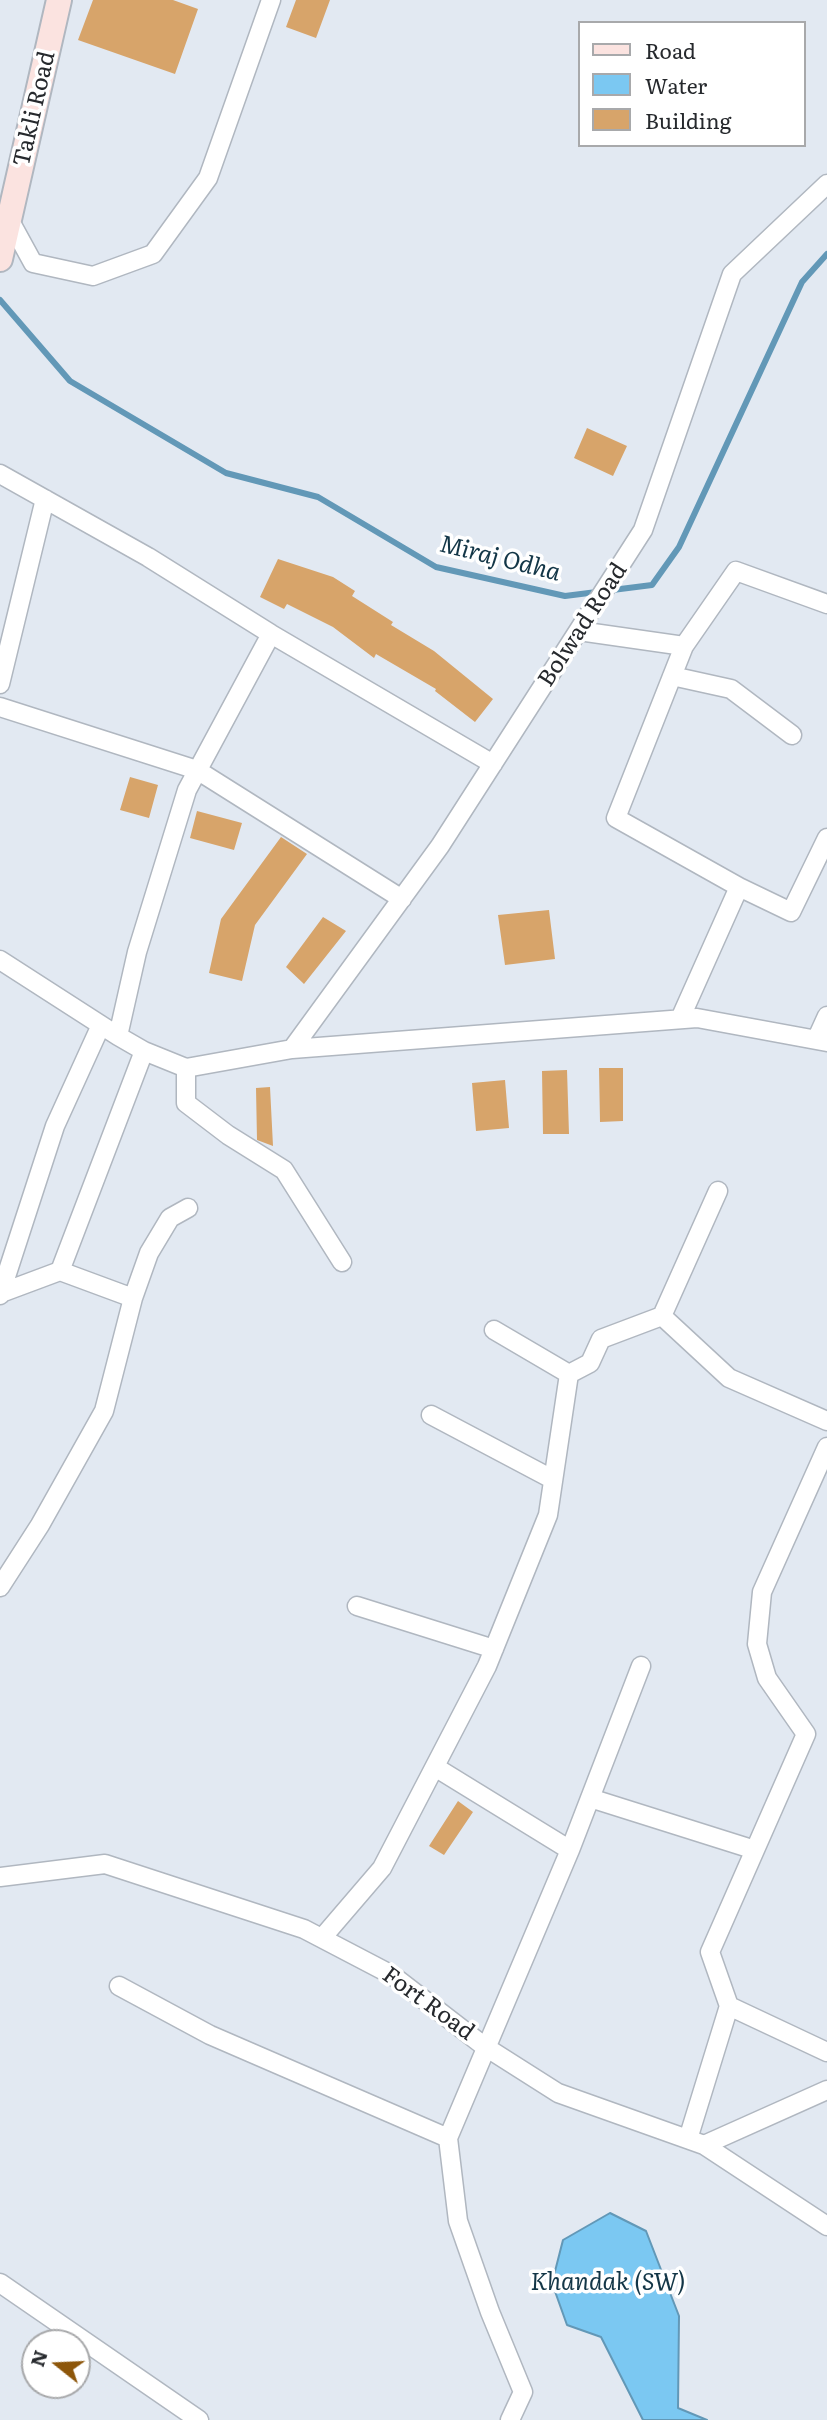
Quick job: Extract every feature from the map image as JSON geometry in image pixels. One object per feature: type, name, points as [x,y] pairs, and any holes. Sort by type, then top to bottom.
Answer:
[{"type":"main road","name":"Takli Road","points":[[1,254],[59,0]]},
{"type":"street","points":[[10,221],[33,263],[93,276],[153,254],[208,178],[271,0]]},
{"type":"street","name":"Bolwad Road","points":[[292,1049],[402,899],[493,764],[643,530],[732,274],[827,184]]},
{"type":"street","points":[[0,474],[148,556],[271,634],[493,764]]},
{"type":"street","points":[[0,684],[45,499]]},
{"type":"street","points":[[827,604],[736,571],[684,646],[616,818],[739,887],[791,912],[827,838]]},
{"type":"street","points":[[579,631],[684,646]]},
{"type":"street","points":[[118,1036],[151,903],[187,790],[271,634]]},
{"type":"street","points":[[672,676],[731,689],[792,735]]},
{"type":"street","points":[[0,707],[197,770],[402,899]]},
{"type":"street","points":[[680,1019],[739,887]]},
{"type":"street","points":[[0,960],[118,1036],[144,1051],[186,1068],[292,1049],[697,1018],[822,1040],[827,1016]]},
{"type":"street","points":[[0,1294],[55,1126],[101,1025]]},
{"type":"street","points":[[60,1271],[144,1051]]},
{"type":"street","points":[[186,1068],[186,1103],[228,1135],[284,1170],[342,1262]]},
{"type":"street","points":[[569,1374],[590,1363],[601,1339],[662,1316],[719,1191]]},
{"type":"street","points":[[0,1587],[40,1525],[104,1411],[133,1298],[149,1254],[170,1218],[188,1208]]},
{"type":"street","points":[[0,1294],[60,1271],[133,1298]]},
{"type":"street","points":[[662,1316],[729,1378],[827,1421]]},
{"type":"street","points":[[494,1330],[569,1374]]},
{"type":"street","points":[[322,1938],[382,1868],[494,1649],[548,1516],[569,1374]]},
{"type":"street","points":[[431,1415],[552,1479]]},
{"type":"street","points":[[696,2142],[729,2006],[710,1952],[806,1734],[767,1678],[757,1644],[762,1592],[827,1447]]},
{"type":"street","points":[[357,1606],[494,1649]]},
{"type":"street","points":[[510,2420],[523,2392],[490,2312],[458,2221],[448,2138],[484,2046],[570,1850],[641,1666]]},
{"type":"street","points":[[435,1767],[570,1850]]},
{"type":"street","points":[[590,1798],[755,1850]]},
{"type":"street","name":"Fort Road","points":[[0,1877],[104,1864],[304,1929],[392,1975],[484,2046],[558,2093],[696,2142],[827,2227]]},
{"type":"street","points":[[119,1986],[210,2035],[448,2138]]},
{"type":"street","points":[[729,2006],[827,2052]]},
{"type":"street","points":[[696,2142],[827,2090]]},
{"type":"street","points":[[0,2283],[199,2420]]},
{"type":"water","name":"Khandak (SW)","points":[[610,2213],[646,2231],[679,2316],[678,2408],[707,2420],[643,2420],[601,2337],[567,2325],[552,2283],[563,2240]]},
{"type":"building","points":[[93,0],[173,0],[198,9],[175,74],[78,40]]},
{"type":"building","points":[[296,0],[330,0],[316,38],[286,27]]},
{"type":"building","points":[[587,428],[627,446],[613,476],[574,458]]},
{"type":"building","points":[[278,559],[333,577],[355,591],[352,596],[393,622],[391,625],[434,651],[493,699],[475,722],[435,691],[436,689],[376,654],[374,658],[333,627],[287,604],[284,609],[260,597]]},
{"type":"building","points":[[130,777],[158,785],[149,818],[120,810]]},
{"type":"building","points":[[197,811],[242,823],[234,850],[190,838]]},
{"type":"building","points":[[281,837],[307,854],[255,925],[242,981],[209,973],[221,919]]},
{"type":"building","points":[[549,910],[555,959],[505,965],[498,915]]},
{"type":"building","points":[[323,917],[346,931],[304,984],[286,967]]},
{"type":"building","points":[[599,1068],[623,1068],[623,1121],[600,1122]]},
{"type":"building","points":[[567,1070],[569,1134],[543,1134],[542,1071]]},
{"type":"building","points":[[505,1080],[509,1128],[476,1131],[472,1083]]},
{"type":"building","points":[[270,1087],[273,1146],[257,1140],[256,1088]]},
{"type":"building","points":[[458,1801],[473,1812],[444,1855],[429,1846]]},
{"type":"waterway","name":"Miraj Odha","points":[[0,300],[70,381],[226,473],[318,497],[436,567],[565,596],[652,585],[679,547],[802,282],[827,254]]}]
